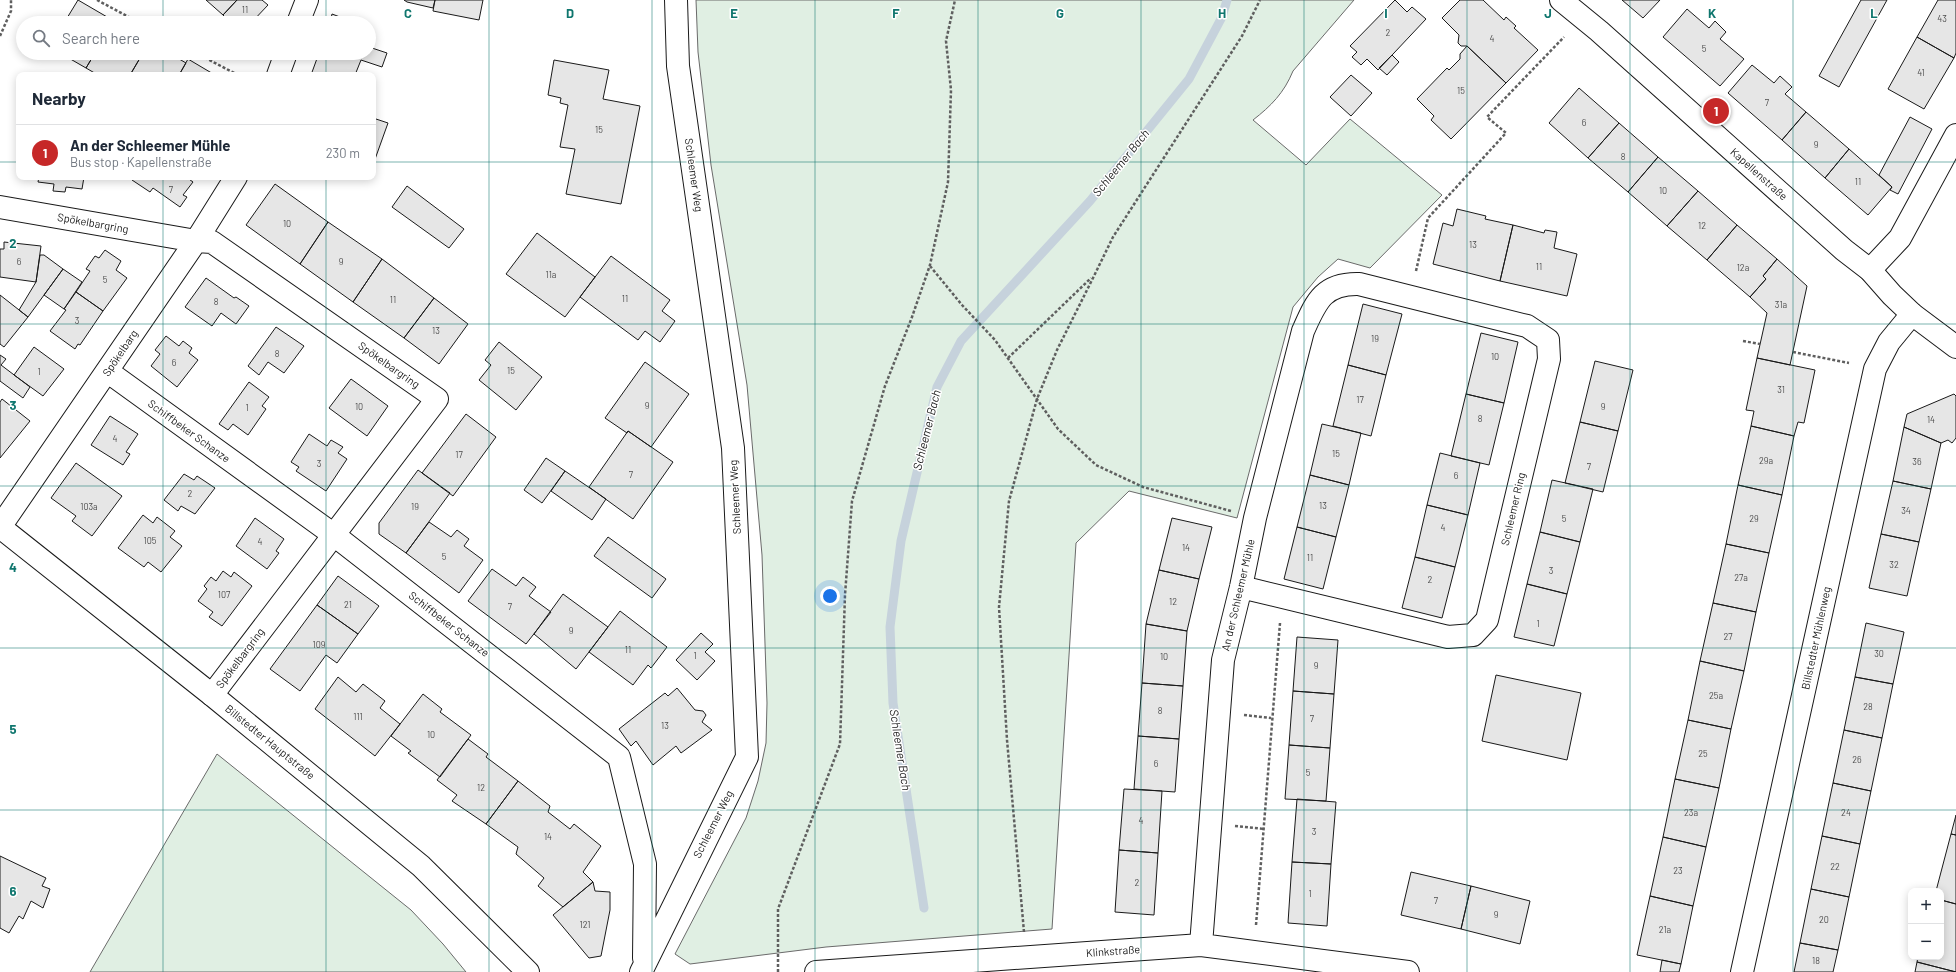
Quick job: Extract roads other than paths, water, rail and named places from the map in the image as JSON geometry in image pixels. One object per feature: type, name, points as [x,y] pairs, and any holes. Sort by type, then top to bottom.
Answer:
[{"type":"street","points":[[301,16],[307,0]]},
{"type":"street","name":"Schleemer Weg","points":[[642,968],[747,757],[733,448],[678,66],[676,0]]},
{"type":"street","name":"Kapellenstraße","points":[[1561,0],[1844,250],[1870,270],[1892,295],[1912,314],[1956,347]]},
{"type":"street","points":[[279,72],[283,60]]},
{"type":"street","points":[[1870,270],[1900,238],[1956,135]]},
{"type":"street","name":"Spökelbarg","points":[[0,527],[196,241],[234,180]]},
{"type":"street","name":"Spökelbargring","points":[[0,207],[196,241],[212,242],[437,399],[212,695]]},
{"type":"street","name":"An der Schleemer Mühle","points":[[1201,945],[1223,660],[1241,587],[1255,518],[1303,331],[1314,308],[1323,294],[1333,287],[1346,283],[1359,284]]},
{"type":"street","name":"Schleemer Ring","points":[[1241,587],[1448,637],[1473,635],[1487,620],[1549,359],[1548,340],[1527,326],[1359,284]]},
{"type":"street","name":"Billstedter Mühlenweg","points":[[1742,972],[1875,369],[1889,342],[1912,314]]},
{"type":"street","name":"Schiffbeker Schanze","points":[[107,371],[334,535],[619,757],[645,864],[642,968]]},
{"type":"street","name":"Billstedter Hauptstraße","points":[[0,527],[212,695],[421,866],[528,972]]},
{"type":"street","name":"Klinkstraße","points":[[816,972],[1201,945],[1408,972]]},
{"type":"waterway","name":"Schleemer Bach","points":[[924,908],[893,703],[890,627],[901,541],[937,387],[961,341],[1090,201],[1189,79],[1222,17],[1227,0]]},
{"type":"place","name":"An der Schleemer Mühle","points":[[1716,111]]}]
